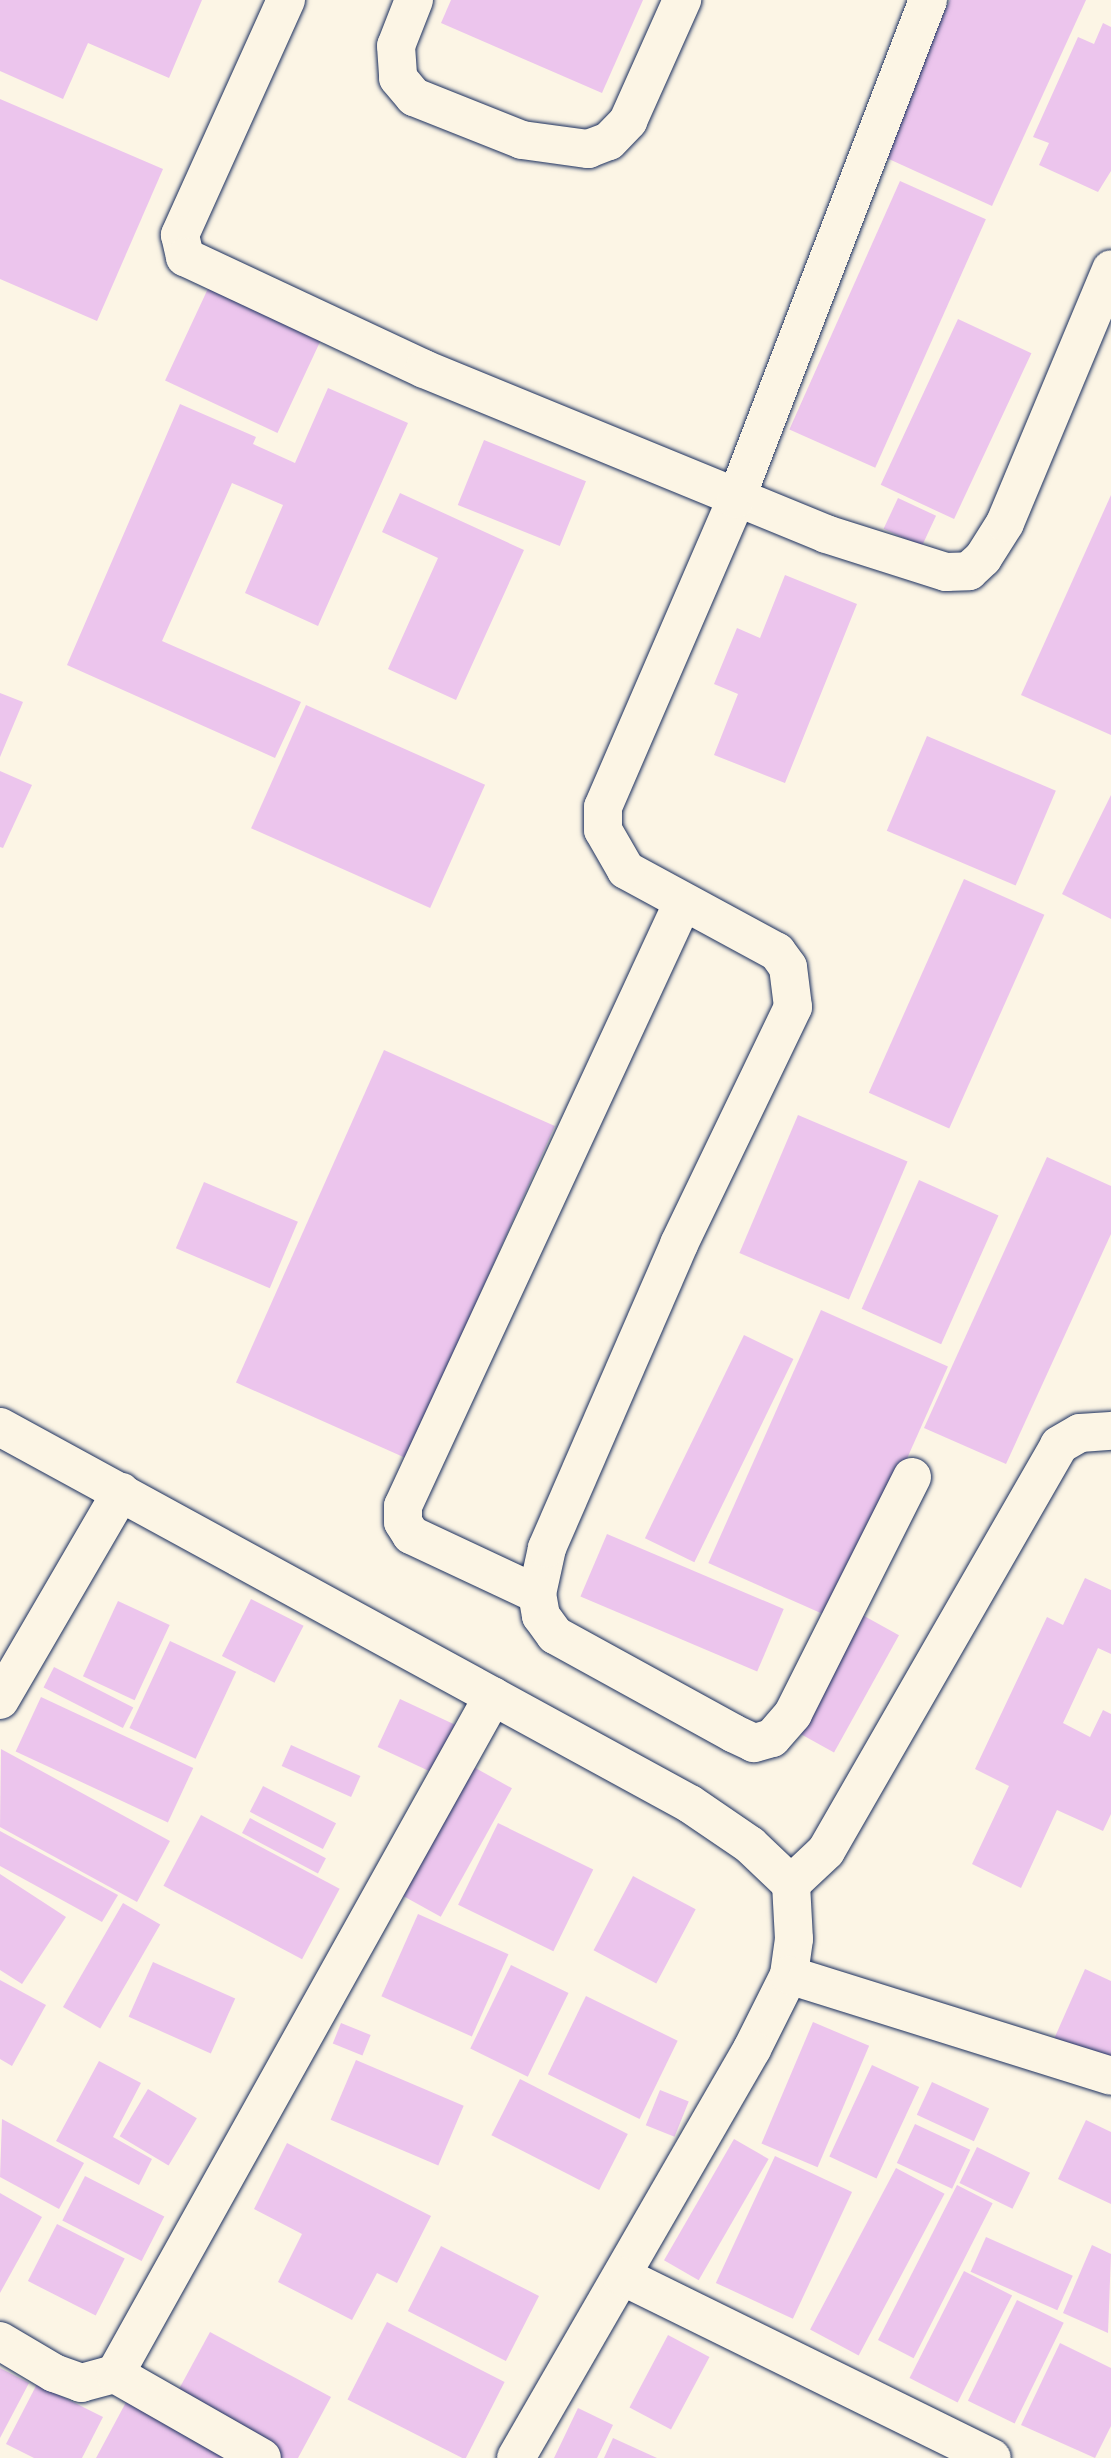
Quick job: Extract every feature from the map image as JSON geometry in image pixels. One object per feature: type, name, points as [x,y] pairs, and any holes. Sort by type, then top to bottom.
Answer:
[{"type":"street","points":[[286,0],[180,235],[185,257],[424,369],[826,534],[946,572],[969,571],[983,558],[1005,523],[1111,269]]},
{"type":"street","points":[[414,0],[396,46],[398,78],[414,97],[522,141],[588,149],[609,141],[628,121],[682,0]]},
{"type":"street","points":[[912,1477],[793,1714],[772,1738],[754,1743],[733,1733],[555,1635],[541,1616],[537,1594],[547,1548],[679,1244],[793,1007],[788,967],[777,952],[682,904],[626,870],[603,830],[603,807],[736,499],[928,0]]},
{"type":"street","points":[[537,1594],[411,1535],[403,1522],[403,1506],[682,904]]},
{"type":"street","points":[[0,1427],[690,1804],[750,1845],[791,1884],[794,1940],[789,1975],[752,2049],[516,2458]]},
{"type":"street","points":[[791,1884],[825,1851],[1059,1445],[1080,1433],[1111,1431]]},
{"type":"street","points":[[0,1700],[121,1492]]},
{"type":"street","points":[[115,2374],[493,1696]]},
{"type":"street","points":[[789,1975],[1111,2076]]},
{"type":"street","points":[[622,2276],[992,2458]]},
{"type":"street","points":[[0,2341],[54,2373],[80,2383],[115,2374],[262,2458]]},
{"type":"building","points":[[0,0],[202,0],[169,78],[88,43],[63,99],[0,71]]},
{"type":"building","points":[[451,0],[643,0],[602,93],[441,23]]},
{"type":"building","points":[[950,0],[1086,0],[992,206],[880,155]]},
{"type":"building","points":[[1103,23],[1111,27],[1111,171],[1098,192],[1039,165],[1049,143],[1033,137],[1078,37],[1094,44]]},
{"type":"building","points":[[0,99],[163,169],[97,321],[0,279]]},
{"type":"building","points":[[900,181],[986,219],[875,468],[789,429]]},
{"type":"building","points":[[212,280],[324,332],[277,433],[165,381]]},
{"type":"building","points":[[958,319],[1031,353],[954,519],[881,485]]},
{"type":"building","points":[[328,388],[408,423],[318,626],[245,593],[283,505],[232,483],[162,641],[301,702],[275,758],[67,665],[180,404],[256,437],[253,444],[295,463]]},
{"type":"building","points":[[484,440],[586,481],[560,546],[458,505]]},
{"type":"building","points":[[400,493],[524,550],[456,700],[388,669],[438,558],[382,532]]},
{"type":"building","points":[[1111,495],[1111,735],[1021,695]]},
{"type":"building","points":[[898,498],[936,516],[922,547],[884,529]]},
{"type":"building","points":[[785,575],[857,604],[785,783],[714,755],[738,694],[714,684],[737,628],[760,638]]},
{"type":"building","points":[[0,693],[23,702],[0,757]]},
{"type":"building","points":[[306,705],[485,785],[430,908],[251,828]]},
{"type":"building","points":[[927,736],[1056,791],[1016,886],[887,831]]},
{"type":"building","points":[[0,771],[32,785],[3,848],[0,847]]},
{"type":"building","points":[[1111,795],[1111,919],[1062,894]]},
{"type":"building","points":[[964,879],[1044,915],[949,1129],[869,1093]]},
{"type":"building","points":[[384,1050],[555,1126],[407,1459],[236,1383]]},
{"type":"building","points":[[798,1115],[908,1161],[849,1300],[739,1253]]},
{"type":"building","points":[[1047,1157],[1111,1186],[1111,1234],[1006,1464],[924,1428]]},
{"type":"building","points":[[919,1180],[998,1215],[941,1344],[862,1309]]},
{"type":"building","points":[[204,1182],[298,1222],[270,1288],[176,1248]]},
{"type":"building","points":[[821,1310],[948,1367],[835,1620],[708,1563]]},
{"type":"building","points":[[744,1335],[793,1359],[694,1562],[645,1538]]},
{"type":"building","points":[[607,1534],[784,1609],[757,1672],[580,1597]]},
{"type":"building","points":[[1085,1578],[1111,1590],[1111,1654],[1098,1648],[1063,1723],[1090,1737],[1103,1710],[1111,1714],[1111,1814],[1103,1831],[1057,1810],[1021,1888],[972,1864],[1009,1786],[975,1769],[1047,1617],[1063,1625]]},
{"type":"building","points":[[251,1599],[304,1626],[275,1683],[222,1656]]},
{"type":"building","points":[[118,1601],[170,1625],[135,1700],[83,1676]]},
{"type":"building","points":[[857,1612],[899,1635],[834,1752],[792,1729]]},
{"type":"building","points":[[170,1641],[236,1672],[196,1759],[129,1728]]},
{"type":"building","points":[[54,1667],[133,1707],[123,1728],[44,1687]]},
{"type":"building","points":[[41,1697],[193,1768],[168,1822],[16,1751]]},
{"type":"building","points":[[400,1699],[456,1725],[434,1773],[378,1747]]},
{"type":"building","points":[[291,1745],[360,1776],[351,1797],[282,1766]]},
{"type":"building","points":[[1,1749],[170,1841],[137,1902],[0,1827]]},
{"type":"building","points":[[470,1765],[512,1788],[441,1917],[399,1894]]},
{"type":"building","points":[[263,1786],[336,1823],[323,1849],[250,1812]]},
{"type":"building","points":[[201,1815],[340,1889],[302,1959],[163,1886]]},
{"type":"building","points":[[250,1818],[326,1858],[318,1873],[242,1833]]},
{"type":"building","points":[[498,1823],[593,1869],[553,1951],[458,1905]]},
{"type":"building","points":[[0,1831],[118,1895],[102,1922],[0,1866]]},
{"type":"building","points":[[0,1874],[66,1917],[22,1984],[0,1970]]},
{"type":"building","points":[[633,1876],[696,1909],[656,1984],[594,1950]]},
{"type":"building","points":[[123,1903],[160,1924],[100,2028],[63,2007]]},
{"type":"building","points":[[418,1914],[508,1954],[472,2036],[381,1996]]},
{"type":"building","points":[[153,1962],[235,1999],[211,2053],[129,2017]]},
{"type":"building","points":[[511,1965],[569,1993],[528,2077],[470,2049]]},
{"type":"building","points":[[1085,1969],[1111,1981],[1111,2064],[1054,2039]]},
{"type":"building","points":[[0,1980],[46,2005],[12,2066],[0,2059]]},
{"type":"building","points":[[586,1996],[678,2041],[640,2119],[548,2074]]},
{"type":"building","points":[[813,2022],[869,2046],[818,2167],[761,2144]]},
{"type":"building","points":[[341,2023],[371,2035],[362,2055],[333,2043]]},
{"type":"building","points":[[356,2060],[464,2106],[438,2166],[331,2120]]},
{"type":"building","points":[[99,2061],[141,2083],[113,2137],[152,2159],[139,2185],[56,2141]]},
{"type":"building","points":[[872,2065],[919,2087],[876,2179],[829,2157]]},
{"type":"building","points":[[520,2079],[628,2134],[599,2190],[491,2135]]},
{"type":"building","points":[[932,2082],[989,2109],[974,2141],[917,2115]]},
{"type":"building","points":[[148,2089],[197,2118],[169,2166],[120,2136]]},
{"type":"building","points":[[660,2090],[689,2102],[675,2137],[646,2125]]},
{"type":"building","points":[[2,2119],[84,2163],[59,2209],[0,2177]]},
{"type":"building","points":[[1086,2120],[1111,2132],[1111,2204],[1058,2179]]},
{"type":"building","points":[[915,2124],[970,2150],[952,2189],[897,2163]]},
{"type":"building","points":[[734,2139],[769,2159],[699,2280],[664,2260]]},
{"type":"building","points":[[287,2143],[431,2216],[397,2283],[377,2273],[352,2320],[278,2282],[302,2234],[254,2209]]},
{"type":"building","points":[[977,2147],[1030,2173],[1012,2209],[959,2183]]},
{"type":"building","points":[[775,2156],[852,2192],[793,2319],[716,2283]]},
{"type":"building","points":[[896,2168],[945,2194],[859,2355],[810,2330]]},
{"type":"building","points":[[85,2176],[164,2216],[142,2261],[62,2221]]},
{"type":"building","points":[[957,2185],[993,2203],[914,2358],[878,2340]]},
{"type":"building","points":[[0,2193],[42,2217],[0,2293]]},
{"type":"building","points":[[57,2224],[125,2259],[96,2316],[28,2281]]},
{"type":"building","points":[[986,2237],[1073,2276],[1057,2310],[971,2272]]},
{"type":"building","points":[[1092,2245],[1111,2254],[1108,2333],[1063,2313]]},
{"type":"building","points":[[441,2246],[539,2296],[506,2361],[408,2311]]},
{"type":"building","points":[[964,2271],[1012,2296],[958,2402],[910,2378]]},
{"type":"building","points":[[1017,2300],[1064,2323],[1015,2423],[968,2401]]},
{"type":"building","points":[[387,2322],[505,2382],[466,2458],[348,2400]]},
{"type":"building","points":[[210,2332],[331,2397],[298,2458],[281,2458],[173,2400]]},
{"type":"building","points":[[668,2335],[709,2357],[671,2429],[630,2407]]},
{"type":"building","points":[[1060,2343],[1111,2368],[1111,2426],[1095,2458],[1021,2425]]},
{"type":"building","points":[[0,2368],[29,2383],[0,2438]]},
{"type":"building","points":[[37,2384],[103,2417],[82,2458],[34,2458],[6,2444]]},
{"type":"building","points":[[131,2393],[236,2458],[96,2458]]},
{"type":"building","points":[[578,2408],[613,2425],[597,2458],[554,2458]]},
{"type":"building","points":[[613,2438],[657,2458],[604,2458]]}]
